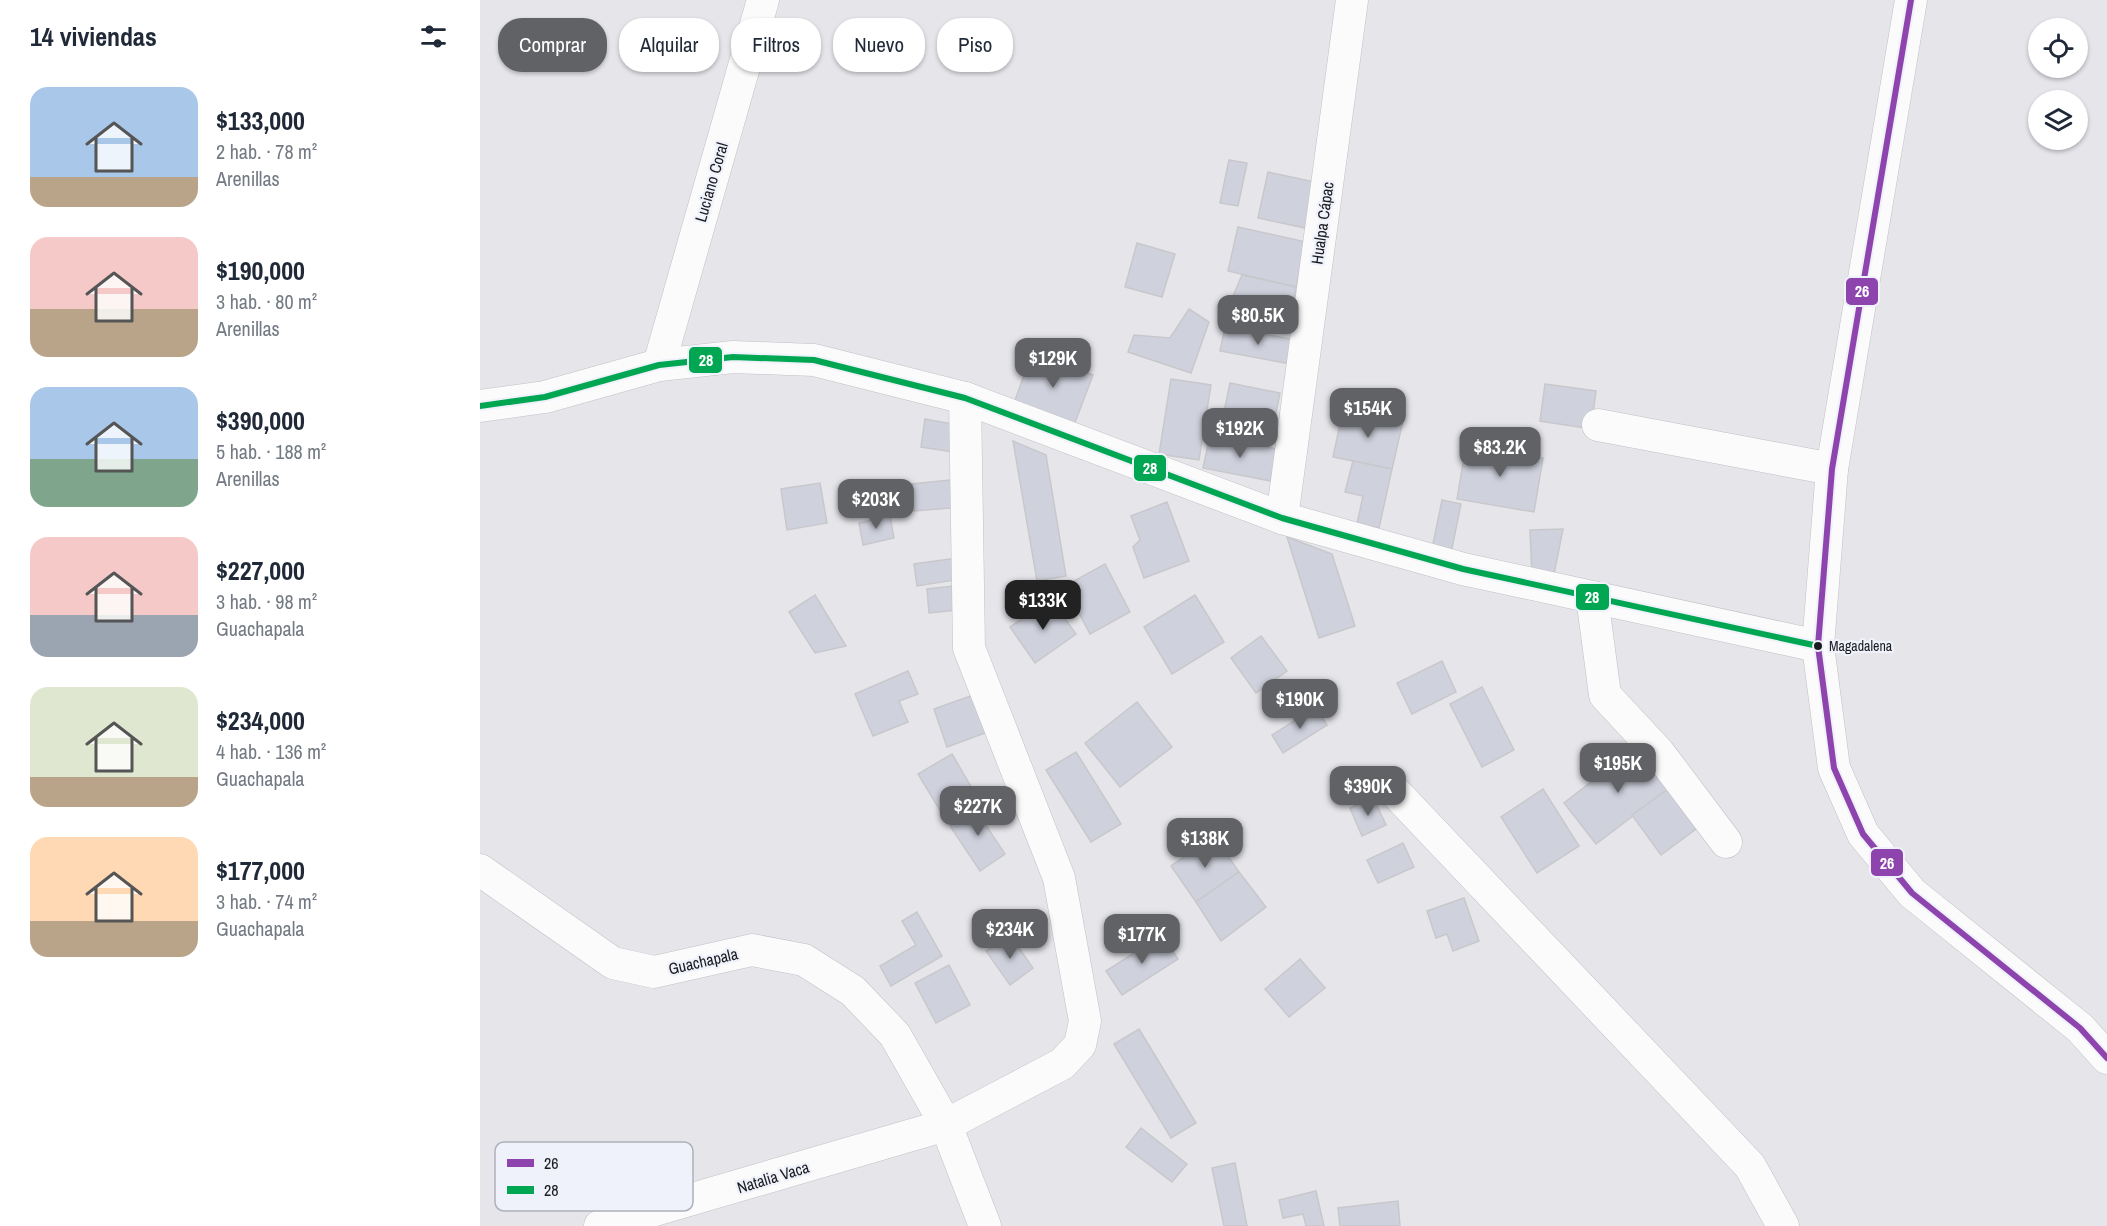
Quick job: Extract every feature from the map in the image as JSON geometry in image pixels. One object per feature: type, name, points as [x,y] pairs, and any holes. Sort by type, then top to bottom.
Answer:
[{"type":"street","name":"Luciano Coral","points":[[659,365],[763,0]]},
{"type":"street","name":"Hualpa Cápac","points":[[1282,518],[1352,0]]},
{"type":"street","points":[[1911,0],[1832,469],[1818,646],[1834,768],[1863,834],[1912,893],[2080,1028],[2107,1058]]},
{"type":"street","points":[[480,406],[545,397],[659,365],[733,357],[814,360],[965,398],[1282,518],[1463,569],[1818,646]]},
{"type":"street","name":"Natalia Vaca","points":[[693,1199],[946,1125],[1062,1064],[1080,1044],[1085,1022],[1059,878],[969,648],[965,398]]},
{"type":"street","points":[[1598,425],[1832,469]]},
{"type":"street","points":[[1592,597],[1605,695],[1659,753],[1725,842]]},
{"type":"street","points":[[1396,793],[1750,1166],[1783,1226]]},
{"type":"street","name":"Guachapala","points":[[480,870],[613,963],[654,972],[752,950],[804,960],[853,991],[895,1035],[946,1125],[985,1226]]},
{"type":"street","name":"Natalia Vaca","points":[[600,1226],[651,1211]]},
{"type":"building","points":[[1229,160],[1247,163],[1238,206],[1220,203]]},
{"type":"building","points":[[1268,172],[1315,182],[1305,228],[1258,218]]},
{"type":"building","points":[[1238,227],[1306,242],[1296,287],[1228,271]]},
{"type":"building","points":[[1137,243],[1175,254],[1162,297],[1125,287]]},
{"type":"building","points":[[1242,275],[1296,287],[1292,314],[1230,303]]},
{"type":"building","points":[[1189,309],[1209,322],[1191,373],[1128,352],[1134,335],[1170,338]]},
{"type":"building","points":[[1225,327],[1295,340],[1291,364],[1220,351]]},
{"type":"building","points":[[1032,353],[1093,375],[1074,425],[1014,403]]},
{"type":"building","points":[[1171,379],[1211,385],[1199,460],[1159,454]]},
{"type":"building","points":[[1230,383],[1280,393],[1269,446],[1219,436]]},
{"type":"building","points":[[1545,384],[1596,391],[1591,429],[1540,421]]},
{"type":"building","points":[[1343,410],[1403,421],[1392,469],[1333,457]]},
{"type":"building","points":[[925,419],[958,425],[953,452],[921,447]]},
{"type":"building","points":[[1210,436],[1277,449],[1271,481],[1203,468]]},
{"type":"building","points":[[1013,441],[1046,455],[1066,576],[1037,581]]},
{"type":"building","points":[[1466,445],[1543,458],[1534,512],[1457,499]]},
{"type":"building","points":[[1353,461],[1392,469],[1379,528],[1357,524],[1363,496],[1345,492]]},
{"type":"building","points":[[960,479],[963,507],[914,511],[912,484]]},
{"type":"building","points":[[820,483],[827,523],[787,530],[781,489]]},
{"type":"building","points":[[1442,500],[1461,504],[1451,553],[1432,549]]},
{"type":"building","points":[[1167,502],[1189,561],[1144,578],[1133,547],[1140,540],[1131,516]]},
{"type":"building","points":[[890,516],[894,538],[863,545],[859,523]]},
{"type":"building","points":[[1563,529],[1553,579],[1532,575],[1530,530]]},
{"type":"building","points":[[1287,537],[1332,554],[1355,626],[1319,638]]},
{"type":"building","points":[[957,558],[961,579],[917,586],[914,564]]},
{"type":"building","points":[[1105,564],[1130,612],[1090,634],[1065,586]]},
{"type":"building","points":[[963,585],[966,609],[929,613],[927,589]]},
{"type":"building","points":[[815,595],[846,646],[815,653],[789,612]]},
{"type":"building","points":[[1195,595],[1224,642],[1172,674],[1144,627]]},
{"type":"building","points":[[1051,599],[1076,634],[1035,663],[1010,627]]},
{"type":"building","points":[[1261,636],[1287,671],[1256,693],[1231,658]]},
{"type":"building","points":[[1442,661],[1456,692],[1412,714],[1397,683]]},
{"type":"building","points":[[908,671],[918,694],[899,701],[908,722],[873,736],[855,694]]},
{"type":"building","points":[[1482,687],[1514,750],[1482,767],[1450,704]]},
{"type":"building","points":[[979,693],[993,730],[947,747],[934,709]]},
{"type":"building","points":[[1137,702],[1172,747],[1120,787],[1085,743]]},
{"type":"building","points":[[1316,707],[1327,725],[1283,753],[1272,735]]},
{"type":"building","points":[[1640,744],[1671,787],[1596,844],[1564,803]]},
{"type":"building","points":[[1076,752],[1121,824],[1091,842],[1046,770]]},
{"type":"building","points":[[952,754],[980,802],[947,822],[918,774]]},
{"type":"building","points":[[1671,787],[1700,826],[1661,855],[1632,815]]},
{"type":"building","points":[[1543,789],[1579,846],[1537,873],[1501,817]]},
{"type":"building","points":[[1373,797],[1386,825],[1362,836],[1350,808]]},
{"type":"building","points":[[984,802],[992,815],[983,821],[1005,854],[980,871],[950,826]]},
{"type":"building","points":[[1214,836],[1239,872],[1196,902],[1171,866]]},
{"type":"building","points":[[1403,843],[1414,867],[1378,883],[1367,860]]},
{"type":"building","points":[[1239,872],[1266,907],[1221,941],[1196,902]]},
{"type":"building","points":[[1464,898],[1479,941],[1453,951],[1447,934],[1436,938],[1427,911]]},
{"type":"building","points":[[917,912],[942,956],[891,986],[880,966],[916,945],[902,921]]},
{"type":"building","points":[[1010,935],[1033,968],[1010,985],[986,951]]},
{"type":"building","points":[[1162,935],[1178,959],[1122,995],[1106,971]]},
{"type":"building","points":[[1300,959],[1325,988],[1289,1017],[1265,989]]},
{"type":"building","points":[[949,965],[970,1005],[936,1023],[915,983]]},
{"type":"building","points":[[1139,1029],[1196,1123],[1171,1138],[1114,1044]]},
{"type":"building","points":[[1141,1128],[1187,1164],[1172,1182],[1126,1147]]},
{"type":"building","points":[[1235,1163],[1247,1226],[1224,1226],[1212,1168]]},
{"type":"building","points":[[1316,1191],[1324,1226],[1306,1226],[1303,1214],[1283,1218],[1279,1200]]},
{"type":"building","points":[[1398,1201],[1400,1226],[1340,1226],[1338,1208]]},
{"type":"transit line","name":"26","points":[[1911,0],[1832,469],[1818,646],[1834,768],[1863,834],[1912,893],[2080,1028],[2107,1058]]},
{"type":"transit line","name":"28","points":[[480,406],[545,397],[659,365],[733,357],[814,360],[965,398],[1282,518],[1463,569],[1818,646]]},
{"type":"place","name":"Magadalena","points":[[1818,646]]}]
